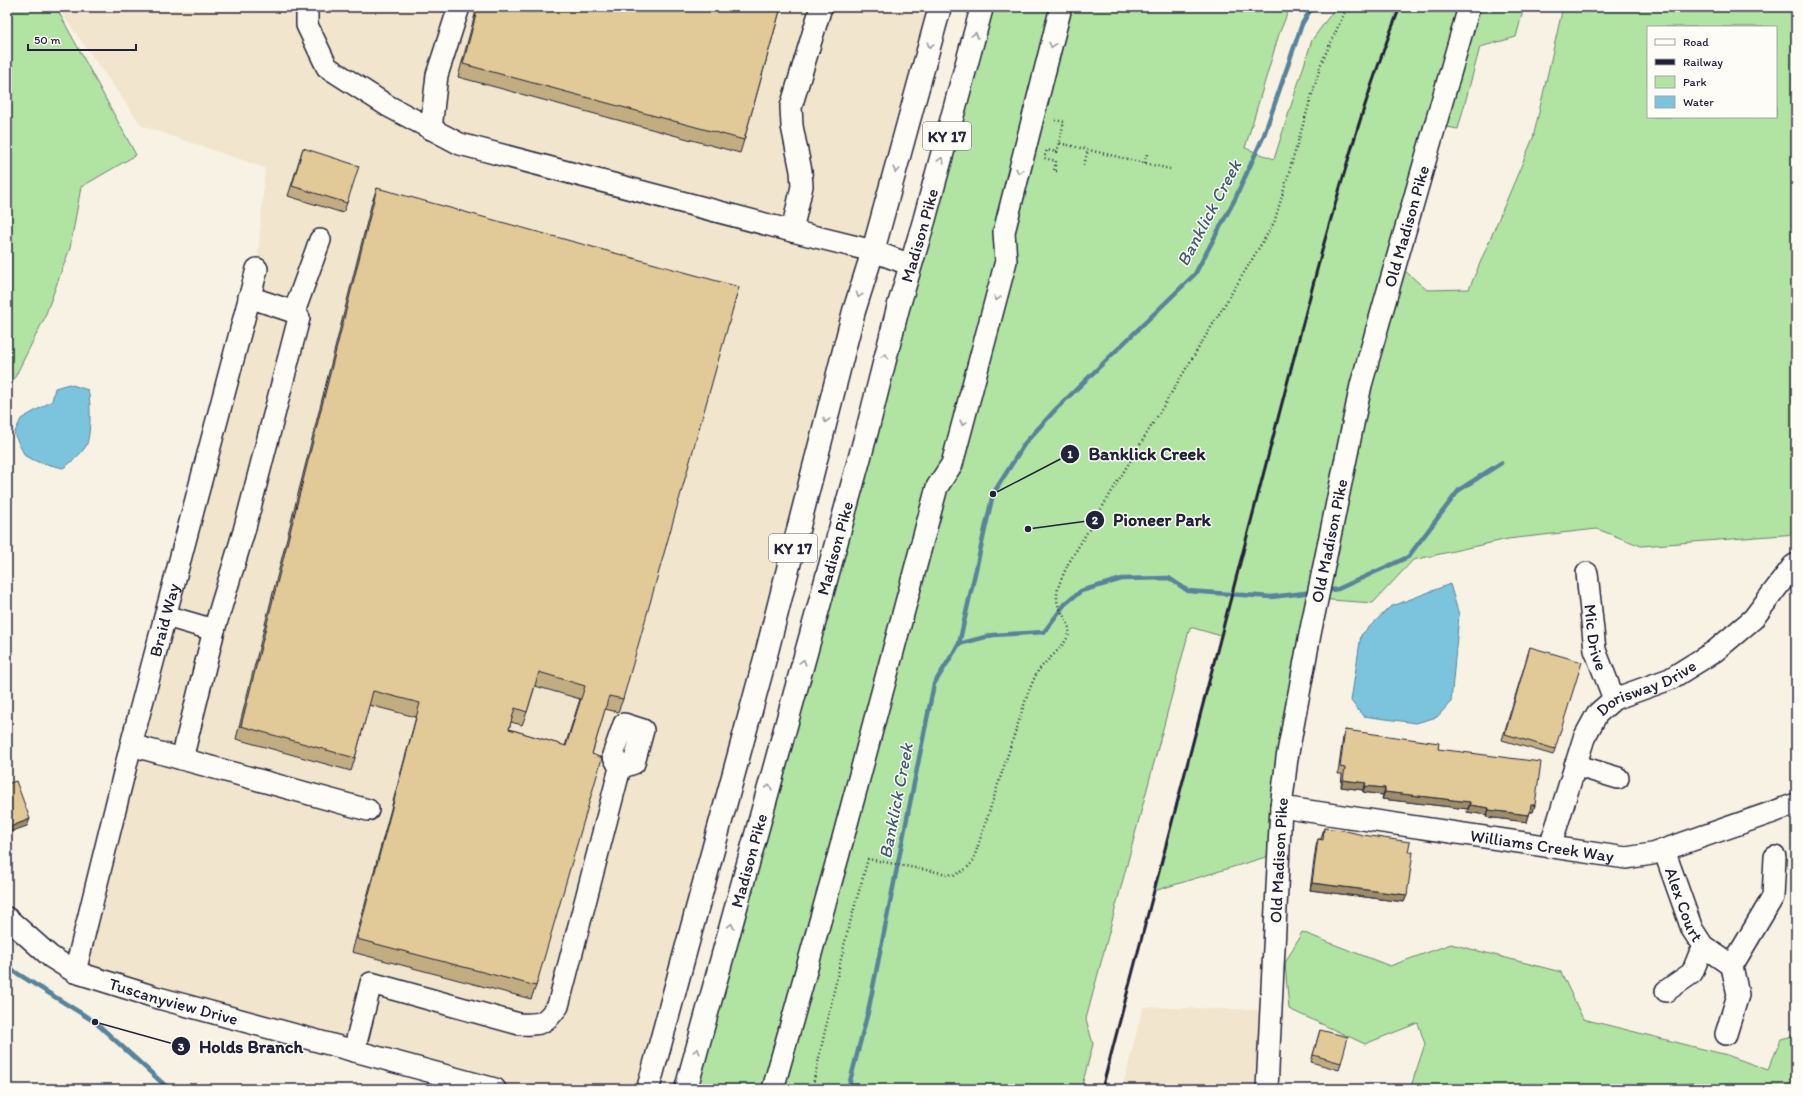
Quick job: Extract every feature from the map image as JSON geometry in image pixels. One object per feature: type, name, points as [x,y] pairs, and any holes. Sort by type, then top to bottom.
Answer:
[{"type":"main road","name":"KY 17","points":[[648,1089],[766,655],[854,310],[873,251],[940,7]]},
{"type":"main road","name":"Madison Pike","points":[[686,1089],[866,431],[898,308],[982,7]]},
{"type":"street","points":[[308,7],[307,25],[327,67],[388,106],[460,144],[873,251],[911,265]]},
{"type":"street","points":[[431,129],[437,75],[459,7]]},
{"type":"street","points":[[792,231],[802,186],[801,170],[792,126],[791,107],[821,7]]},
{"type":"street","points":[[773,1089],[838,857],[937,487],[952,464],[958,442],[1006,261],[1004,232],[1061,7]]},
{"type":"street","name":"Old Madison Pike","points":[[1267,1089],[1281,807],[1287,758],[1361,384],[1469,7]]},
{"type":"street","points":[[294,312],[320,240]]},
{"type":"street","name":"Braid Way","points":[[75,972],[131,745],[257,270]]},
{"type":"street","points":[[182,759],[214,630],[244,531],[299,318],[294,312],[249,297]]},
{"type":"street","name":"Dorisway Drive","points":[[1550,847],[1584,738],[1597,714],[1614,699],[1670,679],[1715,651],[1753,619],[1796,564]]},
{"type":"street","name":"Mic Drive","points":[[1588,573],[1595,650],[1614,699]]},
{"type":"street","points":[[166,616],[214,630]]},
{"type":"street","points":[[131,745],[368,810]]},
{"type":"street","points":[[1575,765],[1618,778]]},
{"type":"street","points":[[354,1051],[371,983],[519,1024],[535,1025],[548,1020],[558,1006],[620,768]]},
{"type":"street","name":"Williams Creek Way","points":[[1281,807],[1626,858],[1652,854],[1796,804]]},
{"type":"street","name":"Alex Court","points":[[1664,850],[1692,929],[1703,946],[1732,966]]},
{"type":"street","points":[[1726,1034],[1738,995],[1732,966],[1773,897],[1776,857]]},
{"type":"street","name":"Tuscanyview Drive","points":[[7,918],[51,957],[75,972],[155,996],[495,1089]]},
{"type":"street","points":[[1666,991],[1692,973],[1703,946]]},
{"type":"path","points":[[812,1089],[846,937],[868,859],[953,875],[961,873],[973,861],[1028,693],[1038,672],[1065,641],[1069,633],[1069,627],[1057,604],[1057,591],[1068,564],[1274,224],[1321,64],[1347,7]]},
{"type":"path","points":[[1055,120],[1064,122],[1057,152],[1047,150],[1044,158],[1056,161],[1054,171],[1058,172]]},
{"type":"path","points":[[1059,143],[1170,169]]},
{"type":"path","points":[[1084,165],[1088,150]]},
{"type":"path","points":[[1145,163],[1147,154]]},
{"type":"shaded area","points":[[57,7],[940,7],[648,1089],[495,1089],[75,972],[257,270],[265,168],[142,126]]},
{"type":"shaded area","points":[[1143,1007],[1272,1010],[1267,1089],[1122,1089]]},
{"type":"green space","points":[[7,7],[56,7],[136,155],[81,187],[70,248],[44,319],[7,393]]},
{"type":"green space","points":[[982,7],[1290,7],[1279,34],[1245,148],[1274,159],[1312,40],[1336,7],[1524,7],[1516,37],[1480,47],[1458,129],[1435,125],[1396,263],[1427,290],[1469,289],[1533,138],[1563,7],[1796,7],[1796,534],[1641,546],[1597,529],[1508,539],[1413,560],[1373,603],[1317,599],[1279,853],[1154,891],[1221,636],[1190,627],[1086,1019],[1093,1044],[1081,1089],[686,1089]]},
{"type":"green space","points":[[1302,932],[1390,966],[1451,944],[1561,972],[1583,1019],[1727,1055],[1768,1070],[1781,1039],[1796,1035],[1796,1089],[1698,1089],[1692,1083],[1628,1089],[1410,1089],[1425,1044],[1418,1023],[1365,1044],[1289,1009],[1285,963]]},
{"type":"water","points":[[69,384],[88,390],[90,418],[89,435],[86,446],[76,458],[63,468],[38,462],[25,456],[14,434],[21,419],[52,401],[55,388]]},
{"type":"water","points":[[1450,584],[1459,615],[1451,702],[1437,717],[1416,723],[1363,716],[1351,701],[1361,635],[1390,607]]},
{"type":"building","points":[[478,7],[781,7],[744,140],[463,64]]},
{"type":"building","points":[[303,148],[359,166],[347,203],[292,186]]},
{"type":"building","points":[[377,188],[739,287],[623,699],[609,696],[592,754],[602,758],[536,986],[357,939],[420,703],[373,691],[355,758],[241,726]],"holes":[[[539,672],[585,686],[566,746],[509,729],[515,708],[527,712]]]},
{"type":"building","points":[[1530,647],[1582,662],[1555,749],[1505,734]]},
{"type":"building","points":[[1345,730],[1439,743],[1438,749],[1541,762],[1535,805],[1531,805],[1529,815],[1489,810],[1489,808],[1470,805],[1470,802],[1385,792],[1385,788],[1365,786],[1366,783],[1343,780],[1345,768],[1340,767]]},
{"type":"building","points":[[16,781],[30,819],[7,828],[7,784]]},
{"type":"building","points":[[1324,828],[1410,842],[1408,852],[1413,852],[1407,895],[1312,883],[1318,839],[1323,840]]},
{"type":"building","points":[[1320,1030],[1348,1037],[1341,1063],[1313,1055]]},
{"type":"waterway","name":"Banklick Creek","points":[[848,1089],[868,1012],[934,684],[959,644],[993,494],[1025,443],[1056,409],[1195,274],[1235,199],[1264,135],[1302,24],[1312,7]]},
{"type":"waterway","points":[[1325,591],[1338,589],[1408,557],[1459,490],[1501,463]]},
{"type":"waterway","points":[[959,644],[993,635],[1044,632],[1065,604],[1081,591],[1122,579],[1169,578],[1188,591],[1271,597],[1313,592]]},
{"type":"waterway","points":[[7,967],[95,1022],[169,1089]]},
{"type":"railway","points":[[1102,1089],[1324,243],[1368,94],[1400,7]]},
{"type":"place","name":"Banklick Creek","points":[[993,494]]},
{"type":"place","name":"Pioneer Park","points":[[1028,529]]},
{"type":"place","name":"Holds Branch","points":[[95,1022]]}]
